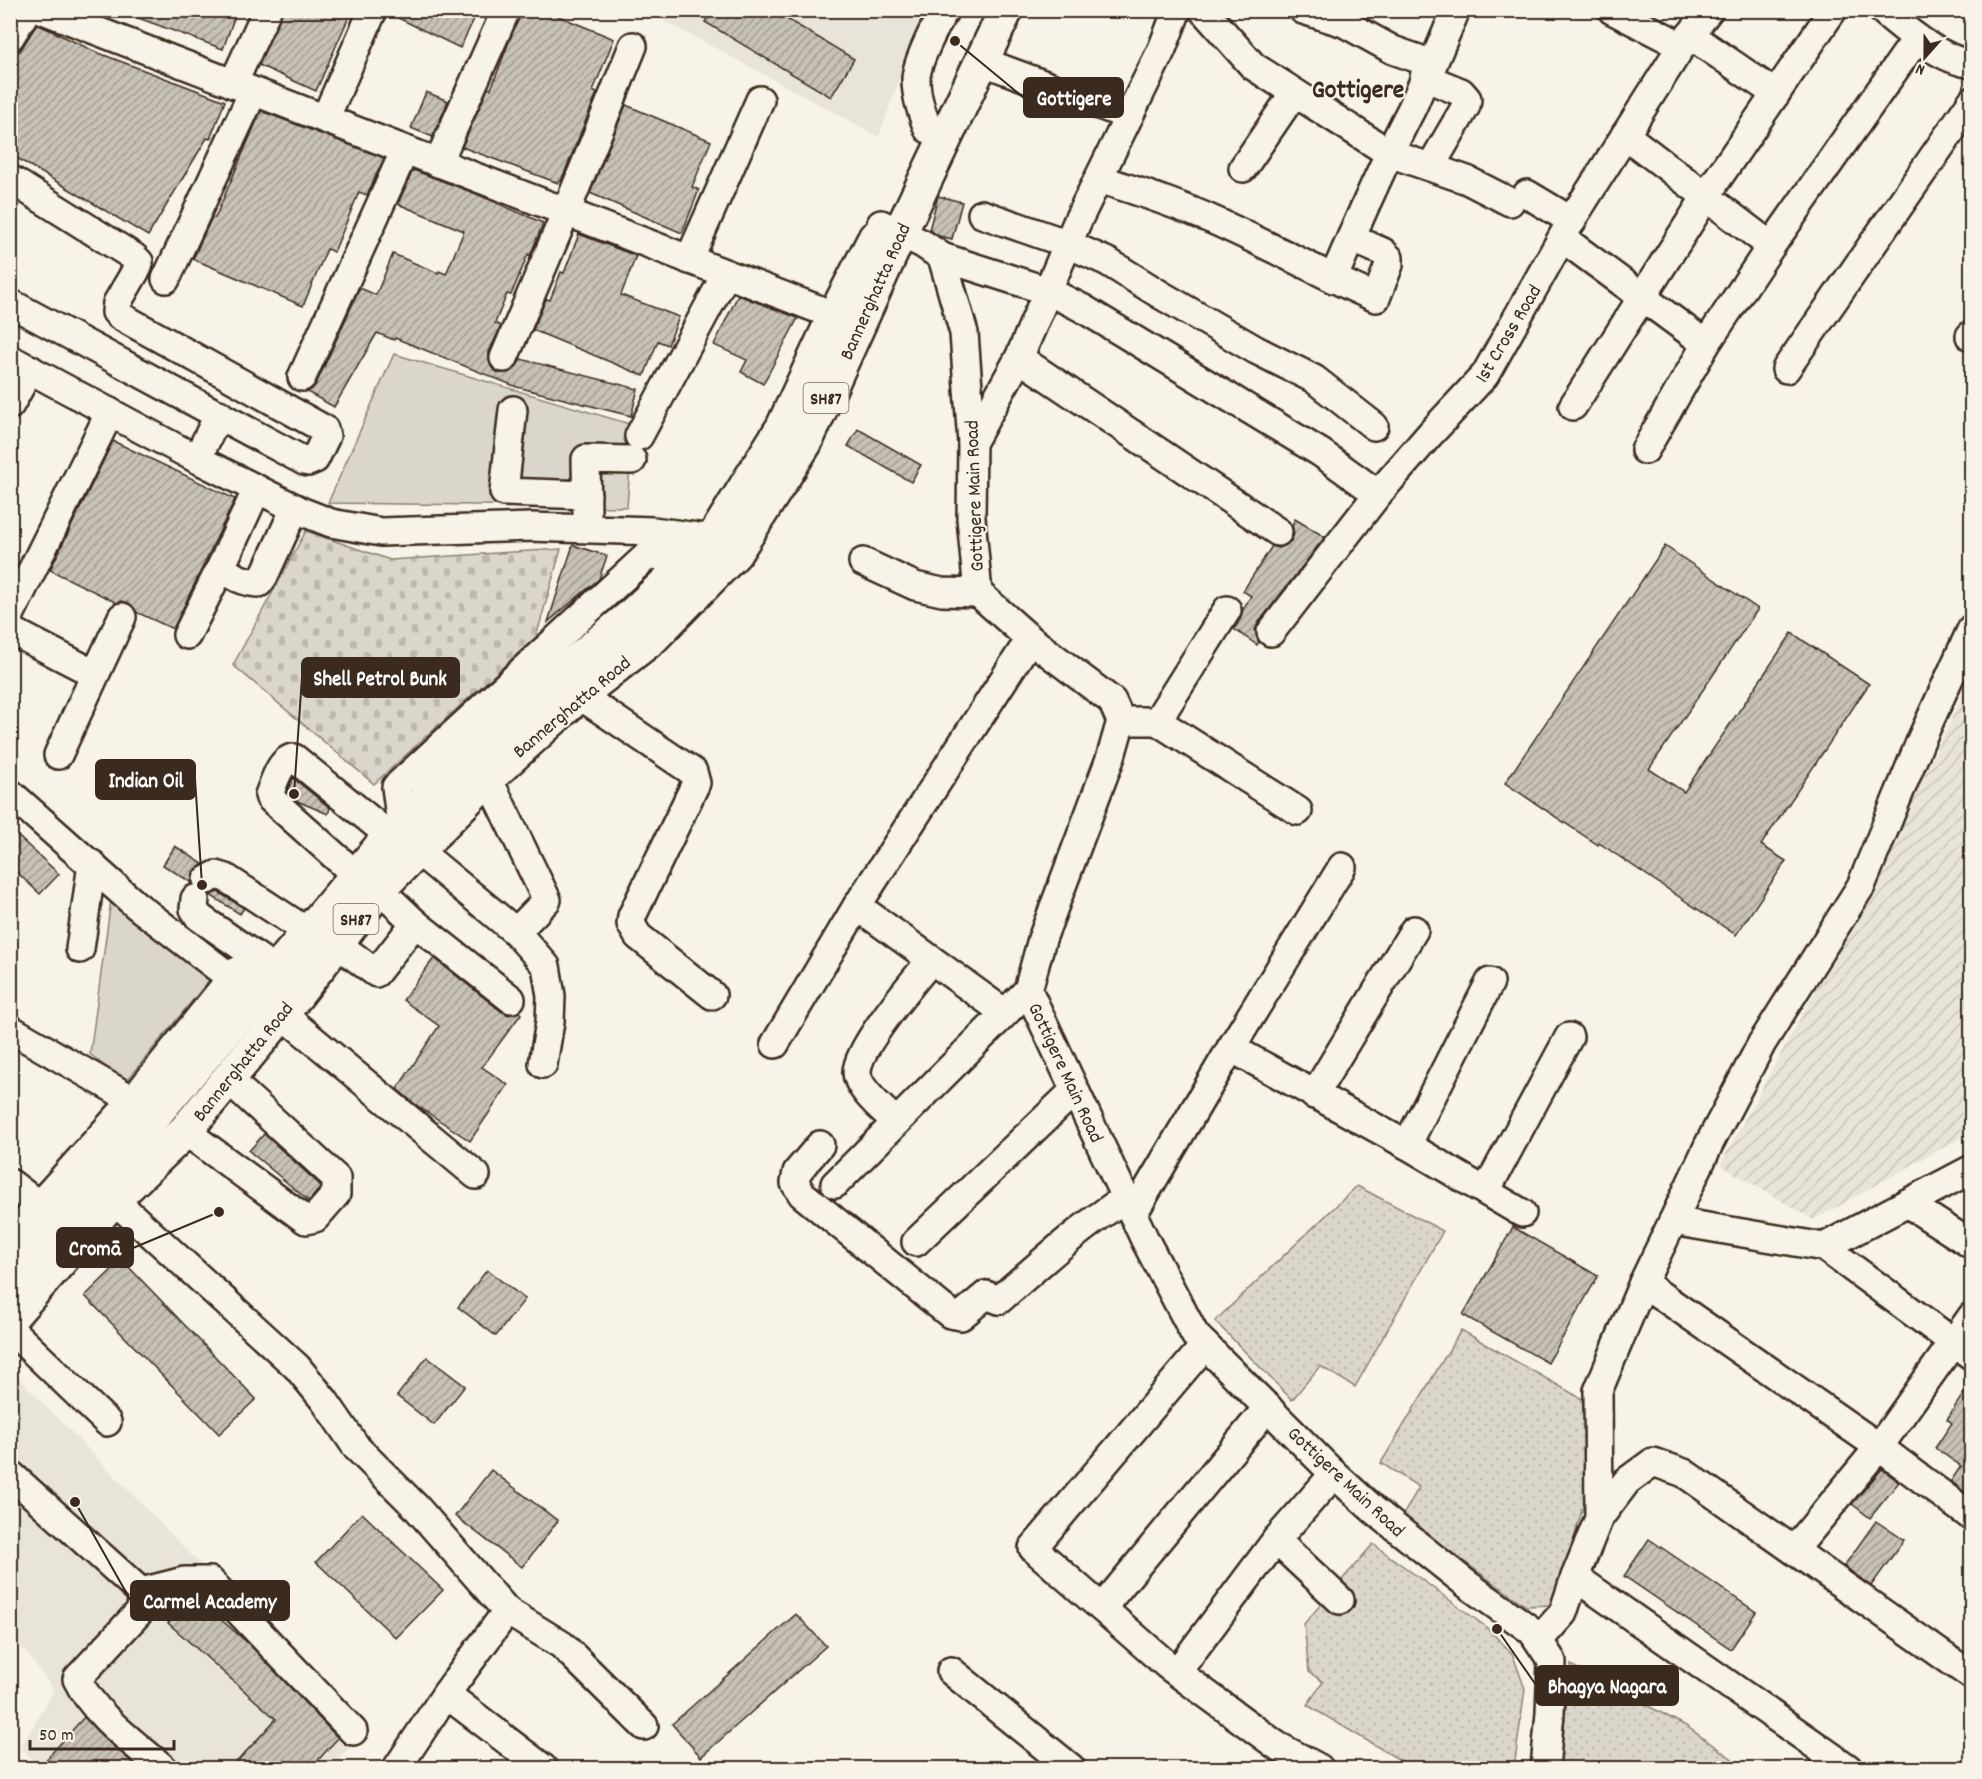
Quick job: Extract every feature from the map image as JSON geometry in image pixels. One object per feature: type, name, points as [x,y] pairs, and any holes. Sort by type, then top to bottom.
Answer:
[{"type":"main road","name":"Bannerghatta Road","points":[[891,229],[928,129],[986,10]]},
{"type":"main road","name":"Bannerghatta Road","points":[[10,1318],[104,1191],[185,1131],[282,1014],[322,938],[403,837],[488,778],[579,695],[652,638],[806,443],[847,320],[891,229],[1006,10]]},
{"type":"main road","points":[[403,837],[481,745],[555,679],[630,617],[688,562],[724,546]]},
{"type":"main road","points":[[10,1279],[49,1213],[104,1191],[144,1107],[271,977],[322,938]]},
{"type":"street","points":[[10,37],[27,10]]},
{"type":"street","points":[[43,10],[847,320]]},
{"type":"street","points":[[166,279],[243,88],[267,10]]},
{"type":"street","points":[[325,119],[373,10]]},
{"type":"street","points":[[438,163],[506,10]]},
{"type":"street","points":[[928,129],[918,99],[916,76],[933,29],[945,10]]},
{"type":"street","points":[[972,443],[1019,358],[1068,244],[1162,49],[1178,10]]},
{"type":"street","points":[[1203,10],[1253,66],[1389,153],[1518,198],[1567,229],[1642,297],[1706,344]]},
{"type":"street","points":[[1303,10],[1344,23],[1429,70],[1461,92],[1467,99],[1466,106],[1431,166]]},
{"type":"street","points":[[1333,279],[1456,10]]},
{"type":"street","points":[[1612,10],[1686,41],[1776,94]]},
{"type":"street","name":"1st Cross Road","points":[[1271,632],[1378,494],[1485,375],[1567,229],[1625,135],[1709,10]]},
{"type":"street","points":[[1573,406],[1706,196],[1833,10]]},
{"type":"street","points":[[1882,10],[1917,38],[1968,56]]},
{"type":"street","points":[[1645,450],[1706,344],[1770,246],[1917,38]]},
{"type":"street","points":[[504,358],[633,46]]},
{"type":"street","points":[[981,61],[1129,116]]},
{"type":"street","points":[[1243,168],[1294,93]]},
{"type":"street","points":[[689,260],[760,100]]},
{"type":"street","points":[[1786,369],[1971,101]]},
{"type":"street","points":[[1625,135],[1770,246]]},
{"type":"street","points":[[302,377],[405,150]]},
{"type":"street","points":[[10,179],[139,261],[138,267],[117,303],[116,312],[120,316],[324,429],[327,436],[315,459],[309,462],[10,303]]},
{"type":"street","points":[[1099,179],[1147,194],[1214,220],[1376,298],[1389,265],[1389,258],[1383,252],[1351,238]]},
{"type":"street","points":[[982,214],[1068,244],[1108,262],[1256,350],[1314,380],[1374,426]]},
{"type":"street","points":[[891,229],[923,244],[942,257],[1048,291],[1082,308],[1321,453],[1378,494]]},
{"type":"street","name":"Gottigere Main Road","points":[[942,257],[964,333],[972,443],[971,518],[978,593],[1030,639],[1112,701],[1121,721],[1112,756],[1042,939],[1028,990],[1129,1206],[1195,1335],[1334,1474],[1375,1511],[1468,1585],[1532,1631],[1539,1640],[1552,1661],[1545,1768]]},
{"type":"street","points":[[587,529],[586,459],[635,448],[726,274]]},
{"type":"street","points":[[1019,358],[1278,532]]},
{"type":"street","points":[[10,405],[20,364],[197,459],[295,508],[331,523],[381,532],[531,527],[653,531],[724,546]]},
{"type":"street","points":[[513,410],[504,492],[587,495]]},
{"type":"street","points":[[10,615],[110,412]]},
{"type":"street","points":[[197,459],[219,414]]},
{"type":"street","points":[[187,635],[257,489]]},
{"type":"street","points":[[222,565],[224,570],[250,583],[259,582],[264,576],[295,508]]},
{"type":"street","points":[[863,562],[915,586],[942,592],[978,593]]},
{"type":"street","points":[[1157,721],[1227,610]]},
{"type":"street","points":[[58,754],[122,616]]},
{"type":"street","points":[[1599,1518],[1598,1391],[1643,1283],[1709,1144],[1762,1043],[1861,886],[1921,740],[1971,628]]},
{"type":"street","points":[[10,630],[95,674]]},
{"type":"street","points":[[775,1044],[857,906],[1030,639]]},
{"type":"street","points":[[579,695],[693,772],[696,783],[632,916],[631,924],[638,936],[712,995]]},
{"type":"street","points":[[1121,721],[1157,721],[1298,811]]},
{"type":"street","points":[[511,999],[415,923],[270,798],[269,795],[284,762],[294,758],[403,837],[516,932],[546,966],[550,1022],[543,1064]]},
{"type":"street","points":[[488,778],[547,900],[516,932]]},
{"type":"street","points":[[10,793],[153,918],[231,978]]},
{"type":"street","points":[[80,949],[92,864]]},
{"type":"street","points":[[820,1145],[797,1172],[795,1183],[802,1194],[950,1314],[961,1316],[986,1295],[999,1300],[1083,1228],[1129,1206],[1231,1048],[1342,867]]},
{"type":"street","points":[[271,977],[200,917],[194,909],[201,889],[216,875],[226,878],[376,973],[415,923]]},
{"type":"street","points":[[857,906],[1005,1013]]},
{"type":"street","points":[[1314,1095],[1414,930]]},
{"type":"street","points":[[897,1122],[861,1086],[857,1073],[860,1058],[874,1035],[931,960]]},
{"type":"street","points":[[10,1241],[49,1213],[144,1107],[237,971],[271,977]]},
{"type":"street","points":[[1407,1145],[1490,982]]},
{"type":"street","points":[[835,1184],[1028,990]]},
{"type":"street","points":[[282,1014],[476,1175]]},
{"type":"street","points":[[10,1029],[144,1107]]},
{"type":"street","points":[[1486,1191],[1569,1036]]},
{"type":"street","points":[[1231,1048],[1407,1145],[1522,1213]]},
{"type":"street","points":[[185,1131],[306,1220],[315,1218],[336,1194],[336,1178],[227,1078]]},
{"type":"street","points":[[916,1242],[1075,1090]]},
{"type":"street","points":[[1824,1247],[1971,1169]]},
{"type":"street","points":[[10,1183],[49,1213]]},
{"type":"street","points":[[104,1191],[297,1367],[324,1400],[357,1448],[416,1507],[507,1611],[562,1645],[644,1726]]},
{"type":"street","points":[[1907,1203],[1971,1245]]},
{"type":"street","points":[[1673,1221],[1824,1247],[1962,1349]]},
{"type":"street","points":[[1643,1283],[1879,1447],[1971,1516]]},
{"type":"street","points":[[1794,1550],[1962,1349],[1971,1316]]},
{"type":"street","points":[[10,1329],[107,1422]]},
{"type":"street","points":[[1205,1345],[1033,1548],[1177,1672],[1276,1745],[1319,1768]]},
{"type":"street","points":[[1102,1608],[1268,1407]]},
{"type":"street","points":[[1539,1640],[1563,1614],[1599,1518],[1627,1481],[1653,1462],[1684,1473],[1971,1676]]},
{"type":"street","points":[[10,1474],[141,1592],[142,1609],[77,1679],[84,1694],[101,1713],[163,1768]]},
{"type":"street","points":[[1177,1672],[1276,1540],[1334,1474]]},
{"type":"street","points":[[1276,1540],[1340,1600]]},
{"type":"street","points":[[1575,1577],[1848,1768]]},
{"type":"street","points":[[141,1592],[184,1581],[210,1581],[352,1731]]},
{"type":"street","points":[[397,1768],[446,1694],[507,1611]]},
{"type":"street","points":[[951,1671],[1058,1764]]},
{"type":"street","points":[[446,1694],[543,1768]]},
{"type":"shaded area","points":[[645,10],[923,11],[879,137]]},
{"type":"shaded area","points":[[1971,677],[1971,1132],[1814,1220],[1720,1165],[1868,894]]},
{"type":"shaded area","points":[[11,1370],[364,1732],[331,1768],[39,1768],[21,1747],[54,1690],[11,1633]]},
{"type":"green space","points":[[394,354],[633,425],[627,507],[328,503]]},
{"type":"green space","points":[[306,531],[390,560],[561,549],[536,637],[374,784],[233,665]]},
{"type":"green space","points":[[112,893],[214,974],[125,1083],[90,1054]]},
{"type":"green space","points":[[1357,1186],[1443,1231],[1355,1387],[1320,1366],[1292,1400],[1215,1321]]},
{"type":"green space","points":[[1461,1330],[1582,1399],[1590,1482],[1555,1605],[1526,1606],[1402,1517],[1419,1487],[1381,1463]]},
{"type":"green space","points":[[1373,1544],[1485,1626],[1512,1653],[1525,1689],[1514,1768],[1413,1768],[1307,1705],[1323,1682],[1309,1672],[1304,1624]]},
{"type":"green space","points":[[1571,1665],[1686,1726],[1745,1768],[1559,1768]]},
{"type":"building","points":[[122,10],[237,10],[223,49],[122,12]]},
{"type":"building","points":[[282,10],[352,10],[316,91],[259,65]]},
{"type":"building","points":[[388,10],[489,10],[485,19],[476,15],[460,48],[388,13]]},
{"type":"building","points":[[521,10],[557,10],[556,15],[614,39],[593,91],[597,93],[561,181],[558,183],[462,147],[488,88],[491,89]]},
{"type":"building","points":[[712,10],[772,10],[854,59],[831,97],[705,22]]},
{"type":"building","points":[[37,24],[96,52],[225,101],[210,139],[207,138],[148,236],[10,154],[10,59],[15,52],[20,51]]},
{"type":"building","points":[[426,92],[448,101],[433,137],[411,128]]},
{"type":"building","points":[[626,105],[711,141],[692,187],[699,190],[682,233],[590,193]]},
{"type":"building","points":[[261,111],[384,158],[367,195],[359,192],[334,252],[327,249],[303,306],[193,259],[212,217],[215,218]]},
{"type":"building","points":[[413,170],[543,223],[530,256],[528,254],[511,295],[507,294],[495,323],[501,326],[489,352],[492,368],[498,373],[506,373],[514,370],[521,359],[638,389],[631,416],[517,387],[395,338],[394,340],[377,333],[334,407],[307,392],[316,384],[360,288],[376,295],[393,254],[438,273],[439,271],[446,274],[464,231],[398,204]]},
{"type":"building","points":[[938,196],[962,202],[952,239],[939,236],[929,230]]},
{"type":"building","points":[[579,234],[636,256],[621,295],[679,317],[668,345],[658,341],[644,376],[533,330],[546,299],[550,300],[561,272],[564,273]]},
{"type":"building","points":[[738,295],[798,318],[763,384],[741,372],[747,360],[714,345]]},
{"type":"building","points":[[858,429],[921,465],[911,482],[848,446]]},
{"type":"building","points":[[113,441],[235,499],[173,629],[136,612],[129,603],[121,601],[117,603],[50,570]]},
{"type":"building","points":[[1295,519],[1325,537],[1259,622],[1255,630],[1259,642],[1257,645],[1234,629],[1251,596],[1243,591],[1272,546],[1278,548],[1291,541],[1294,534],[1292,525]]},
{"type":"building","points":[[573,545],[607,556],[599,579],[548,622]]},
{"type":"building","points":[[1665,546],[1758,609],[1649,769],[1684,792],[1792,633],[1869,684],[1761,845],[1786,861],[1736,935],[1505,783]]},
{"type":"building","points":[[293,778],[330,808],[328,814],[297,801],[287,792]]},
{"type":"building","points":[[10,829],[59,874],[40,894],[10,866]]},
{"type":"building","points":[[175,846],[203,864],[193,872],[192,883],[163,865]]},
{"type":"building","points":[[218,892],[244,908],[240,914],[210,895]]},
{"type":"building","points":[[434,958],[501,1011],[509,1015],[519,1012],[521,1014],[482,1067],[508,1085],[470,1141],[397,1089],[439,1026],[403,1000]]},
{"type":"building","points":[[264,1134],[320,1185],[309,1201],[249,1151]]},
{"type":"building","points":[[1513,1227],[1598,1276],[1548,1363],[1463,1315]]},
{"type":"building","points":[[122,1260],[256,1399],[219,1434],[85,1296]]},
{"type":"building","points":[[487,1270],[525,1299],[496,1336],[458,1307]]},
{"type":"building","points":[[427,1357],[465,1386],[434,1425],[397,1396]]},
{"type":"building","points":[[1971,1382],[1971,1497],[1951,1481],[1961,1466],[1935,1448],[1952,1423],[1947,1419]]},
{"type":"building","points":[[1882,1469],[1899,1482],[1870,1518],[1852,1504]]},
{"type":"building","points":[[491,1470],[558,1521],[522,1567],[455,1516]]},
{"type":"building","points":[[362,1513],[443,1590],[396,1638],[316,1562]]},
{"type":"building","points":[[1876,1521],[1904,1540],[1871,1586],[1844,1566]]},
{"type":"building","points":[[1649,1539],[1756,1612],[1731,1649],[1624,1576]]},
{"type":"building","points":[[192,1597],[195,1597],[249,1644],[338,1738],[311,1768],[231,1768],[276,1719],[168,1623]]},
{"type":"building","points":[[796,1614],[826,1646],[701,1757],[672,1724]]},
{"type":"building","points":[[84,1717],[105,1739],[139,1768],[52,1768],[44,1762]]},
{"type":"place","name":"Gottigere","points":[[955,41]]},
{"type":"place","name":"Shell Petrol Bunk","points":[[294,794]]},
{"type":"place","name":"Indian Oil","points":[[202,885]]},
{"type":"place","name":"Cromā","points":[[219,1212]]},
{"type":"place","name":"Carmel Academy","points":[[75,1502]]},
{"type":"place","name":"Bhagya Nagara","points":[[1497,1629]]},
{"type":"district","name":"Gottigere","points":[[1358,88]]}]
